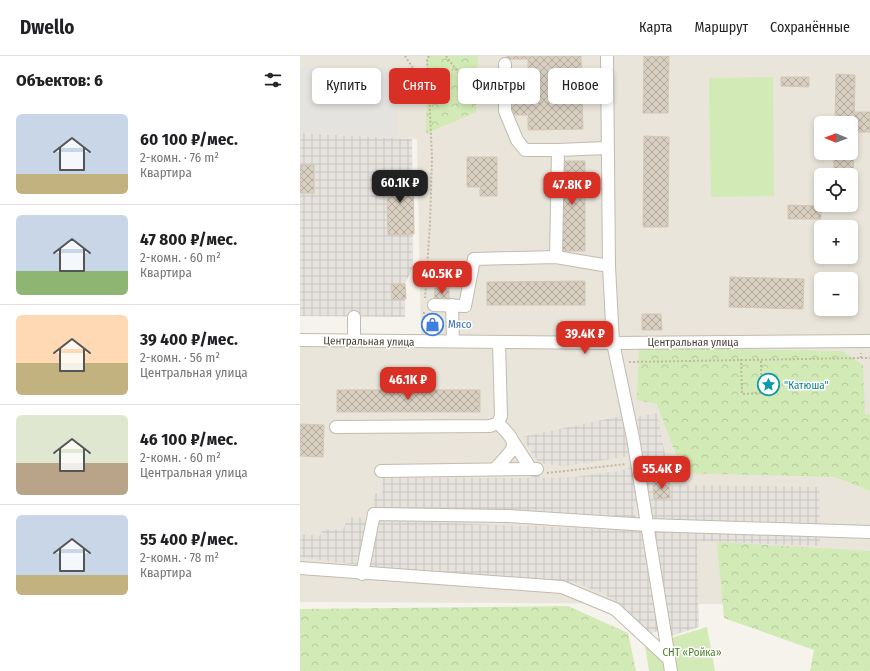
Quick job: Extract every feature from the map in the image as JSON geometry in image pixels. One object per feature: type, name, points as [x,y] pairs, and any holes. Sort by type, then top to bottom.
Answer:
[{"type":"street","points":[[607,56],[606,148],[609,266],[613,343],[637,461],[671,671]]},
{"type":"street","points":[[505,64],[505,68]]},
{"type":"street","points":[[505,104],[505,111],[517,140],[525,150],[606,148]]},
{"type":"street","points":[[556,257],[558,150]]},
{"type":"street","points":[[428,305],[465,306],[474,259],[556,257],[609,266]]},
{"type":"street","points":[[452,305],[453,341]]},
{"type":"street","points":[[354,317],[354,340]]},
{"type":"street","name":"Центральная улица","points":[[300,340],[613,343],[865,341]]},
{"type":"street","points":[[336,427],[490,426],[498,423],[501,416],[499,342]]},
{"type":"street","points":[[498,423],[512,437],[514,443],[534,469]]},
{"type":"street","points":[[495,470],[512,450],[514,443]]},
{"type":"street","points":[[381,471],[534,469]]},
{"type":"street","points":[[362,574],[374,514],[508,516],[648,525],[870,532]]},
{"type":"street","points":[[300,568],[362,574],[562,587],[615,609],[669,659]]},
{"type":"path","points":[[405,56],[413,68]]},
{"type":"path","points":[[428,68],[427,60],[429,56]]},
{"type":"path","points":[[446,56],[458,72]]},
{"type":"path","points":[[422,341],[424,316],[428,305],[432,157],[430,104]]},
{"type":"path","points":[[424,316],[428,318]]},
{"type":"path","points":[[861,358],[865,341]]},
{"type":"path","points":[[623,362],[870,358]]},
{"type":"path","points":[[741,359],[742,394],[761,393],[761,359]]},
{"type":"path","points":[[534,469],[546,473],[565,472],[602,467],[616,467],[637,461]]},
{"type":"shaded area","points":[[300,56],[870,56],[870,605],[300,602],[300,334],[421,334],[417,139],[300,133]]},
{"type":"shaded area","points":[[300,67],[348,68],[312,68],[312,104],[381,104],[381,69],[389,69],[389,104],[397,104],[397,138],[300,133]]},
{"type":"shaded area","points":[[300,133],[412,139],[413,267],[405,284],[405,317],[300,316]]},
{"type":"shaded area","points":[[657,413],[671,485],[819,487],[820,546],[697,541],[699,627],[671,636],[637,417]]},
{"type":"shaded area","points":[[621,416],[631,456],[564,466],[539,463],[522,437]]},
{"type":"shaded area","points":[[632,467],[638,501],[632,502],[636,519],[613,518],[613,515],[542,518],[421,512],[374,507],[374,494],[382,493],[383,478],[531,478],[531,475],[539,475],[540,478],[574,477],[620,471]]},
{"type":"shaded area","points":[[348,517],[366,518],[359,565],[300,557],[300,534],[320,536],[323,529],[343,530]]},
{"type":"shaded area","points":[[380,520],[642,531],[660,630],[650,634],[605,594],[576,583],[368,569]]},
{"type":"green space","points":[[427,56],[478,56],[478,68],[458,68],[458,104],[476,104],[476,112],[426,134],[426,104],[450,104],[450,68],[427,68]]},
{"type":"green space","points":[[773,77],[774,196],[711,197],[709,78]]},
{"type":"green space","points":[[639,348],[842,351],[863,365],[865,414],[870,415],[870,491],[835,477],[683,473],[657,404],[637,400]]},
{"type":"green space","points":[[717,542],[870,551],[870,671],[810,671],[814,650],[724,618]]},
{"type":"green space","points":[[568,606],[628,633],[636,671],[300,671],[300,609]]},
{"type":"green space","name":"СНТ «Ройка»","points":[[707,627],[715,671],[649,671],[645,646]]},
{"type":"building","points":[[507,56],[581,56],[581,68],[548,68],[548,104],[582,104],[583,129],[528,130],[528,115],[512,115],[512,104],[540,104],[540,68],[528,68],[528,59],[507,59]]},
{"type":"building","points":[[644,56],[669,56],[668,113],[643,113]]},
{"type":"building","points":[[836,74],[855,75],[854,116],[835,116]]},
{"type":"building","points":[[781,77],[809,77],[809,87],[781,86]]},
{"type":"building","points":[[854,112],[870,112],[870,132],[858,132],[858,116],[854,116]]},
{"type":"building","points":[[644,136],[669,137],[668,227],[643,227]]},
{"type":"building","points":[[467,157],[497,157],[497,196],[480,196],[480,187],[467,187]]},
{"type":"building","points":[[834,160],[853,160],[853,168],[834,168]]},
{"type":"building","points":[[560,161],[585,161],[585,251],[560,251]]},
{"type":"building","points":[[300,165],[314,165],[314,193],[300,193]]},
{"type":"building","points":[[387,174],[413,174],[414,234],[388,235],[387,191],[379,191],[379,184],[387,184]]},
{"type":"building","points":[[788,205],[814,206],[814,212],[821,212],[821,219],[788,219]]},
{"type":"building","points":[[730,277],[804,279],[803,309],[729,307]]},
{"type":"building","points":[[585,281],[585,305],[487,305],[487,282]]},
{"type":"building","points":[[391,284],[405,284],[406,299],[392,300]]},
{"type":"building","points":[[435,288],[449,288],[449,303],[434,302]]},
{"type":"building","points":[[642,314],[661,314],[662,330],[642,330]]},
{"type":"building","points":[[337,390],[480,390],[480,412],[337,412]]},
{"type":"building","points":[[300,424],[324,425],[323,457],[300,456]]},
{"type":"building","points":[[669,481],[670,498],[654,499],[653,482]]},
{"type":"place","name":"Мясо","points":[[432,324]]},
{"type":"place","name":"\"Катюша\"","points":[[769,385]]}]
